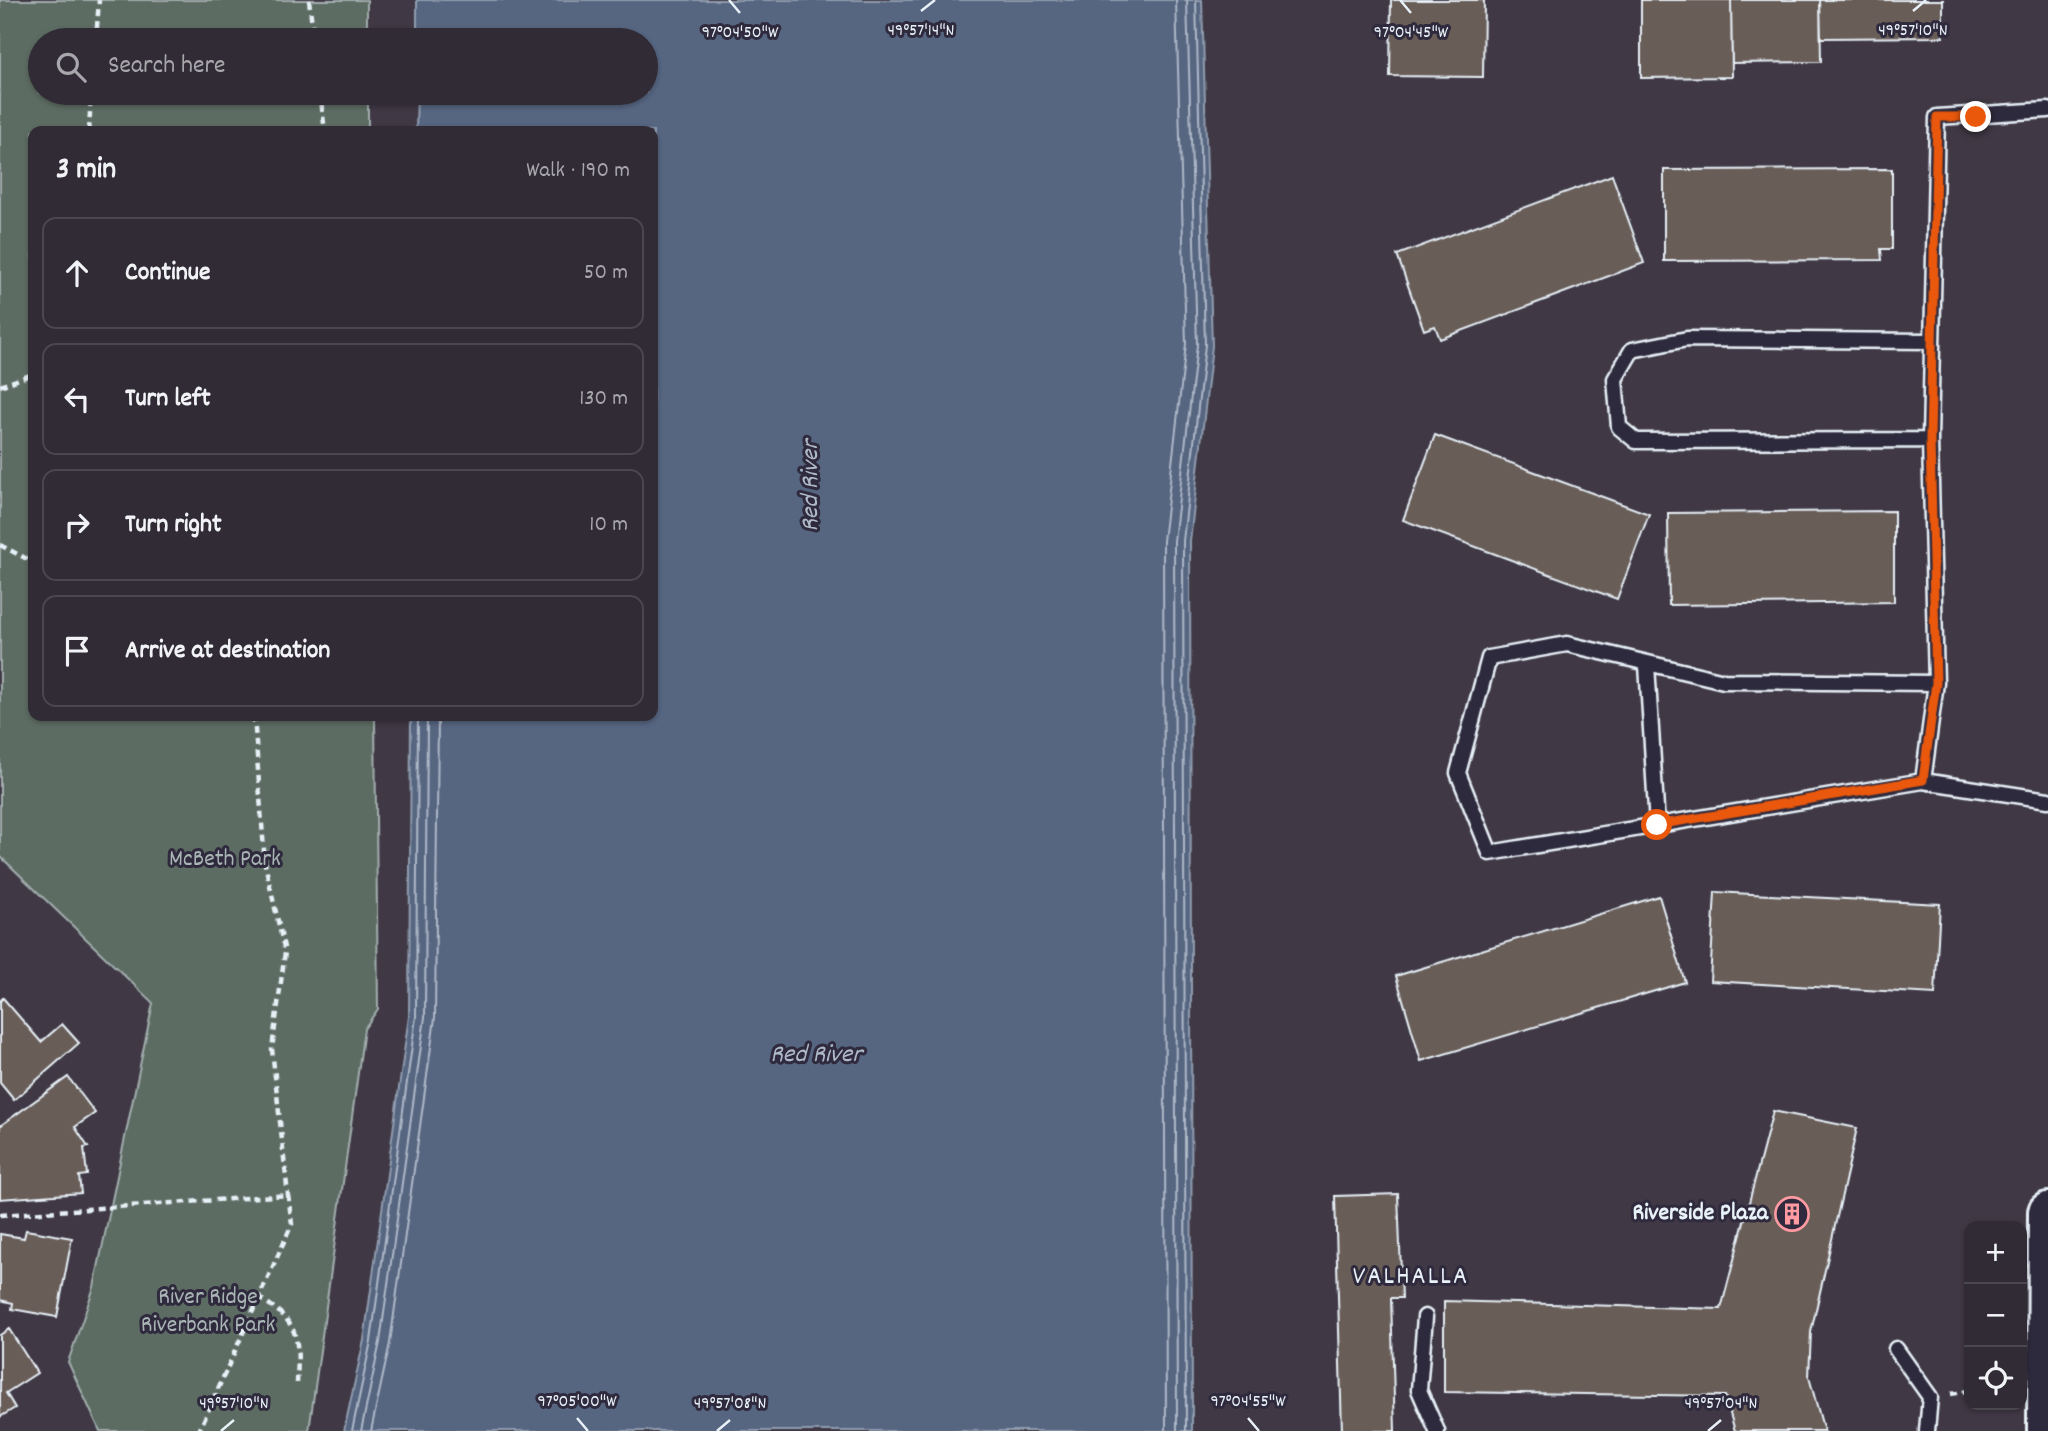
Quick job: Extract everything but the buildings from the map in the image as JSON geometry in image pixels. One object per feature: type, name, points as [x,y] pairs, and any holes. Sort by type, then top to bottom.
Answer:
[{"type":"main road","points":[[2047,1431],[2048,1212]]},
{"type":"lane","points":[[1923,780],[1936,683],[1930,440],[1937,117],[2048,110]]},
{"type":"lane","points":[[1930,440],[1636,441],[1619,427],[1615,379],[1632,349],[1687,339],[1931,341]]},
{"type":"lane","points":[[1936,683],[1724,681],[1567,644],[1489,658],[1458,773],[1490,853],[1923,780],[2048,800]]},
{"type":"lane","points":[[1647,665],[1657,825]]},
{"type":"lane","points":[[1425,1317],[1419,1390],[1437,1431]]},
{"type":"lane","points":[[1896,1349],[1930,1397],[1927,1431]]},
{"type":"path","points":[[97,28],[99,0]]},
{"type":"path","points":[[309,0],[312,28]]},
{"type":"path","points":[[89,126],[90,105]]},
{"type":"path","points":[[321,105],[323,126]]},
{"type":"path","points":[[0,386],[28,376]]},
{"type":"path","points":[[0,545],[28,559]]},
{"type":"path","points":[[198,1431],[292,1223],[272,1049],[285,952],[265,864],[254,721]]},
{"type":"path","points":[[0,1215],[288,1195]]},
{"type":"path","points":[[258,1297],[281,1311],[299,1340],[296,1383]]},
{"type":"green space","points":[[0,0],[367,0],[367,28],[28,28],[28,105],[368,105],[368,126],[28,126],[28,721],[375,721],[378,1009],[364,1029],[309,1431],[100,1431],[68,1362],[94,1287],[153,1003],[0,856]]},
{"type":"water","name":"Red River","points":[[417,0],[1202,0],[1212,346],[1190,541],[1192,1431],[344,1431],[364,1340],[409,1016],[411,721],[658,721],[658,126],[416,126],[417,105],[658,105],[658,28],[417,28]]},
{"type":"place","name":"Riverside Plaza","points":[[1792,1214]]},
{"type":"district","name":"VALHALLA","points":[[1411,1277]]},
{"type":"route","points":[[1657,825],[1923,780],[1936,683],[1930,440],[1937,117],[1976,117]]},
{"type":"park label","name":"McBeth Park","points":[[225,860]]},
{"type":"park label","name":"River Ridge Riverbank Park","points":[[208,1312]]}]
